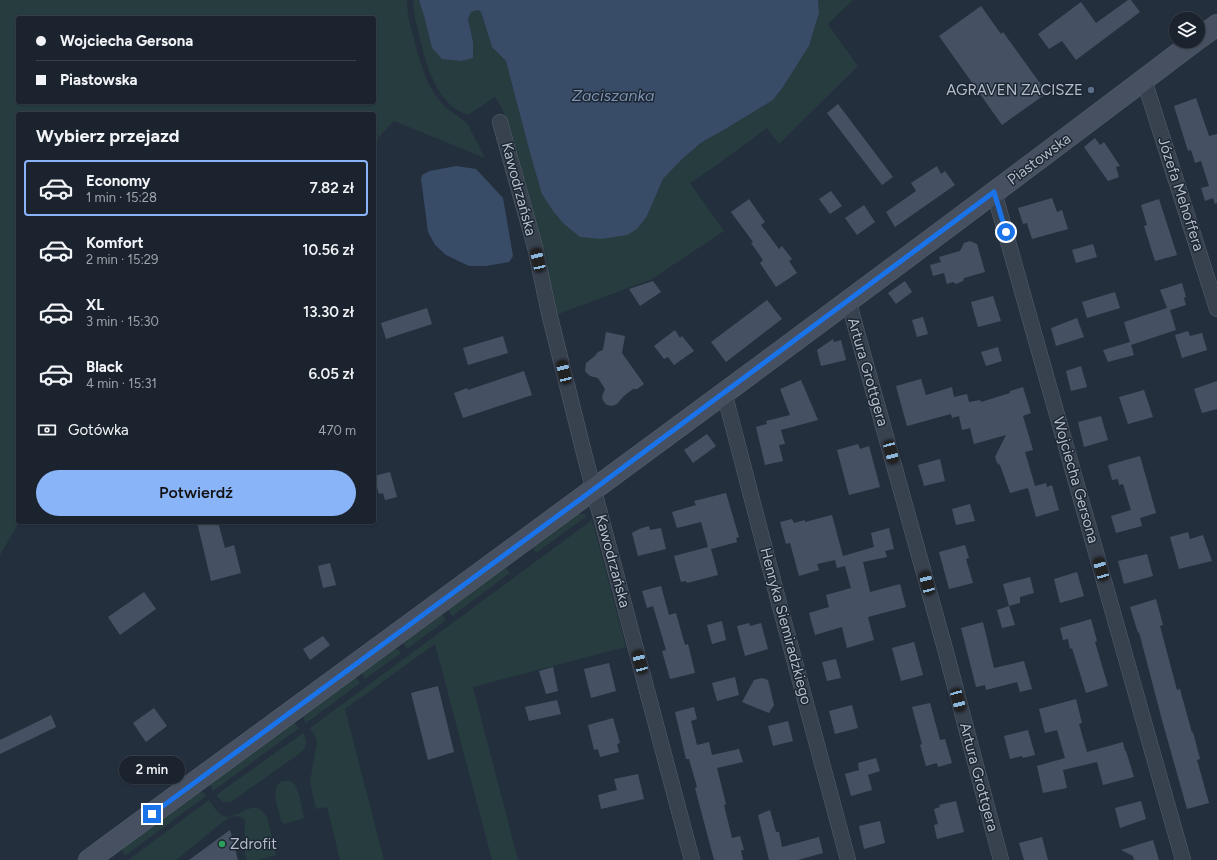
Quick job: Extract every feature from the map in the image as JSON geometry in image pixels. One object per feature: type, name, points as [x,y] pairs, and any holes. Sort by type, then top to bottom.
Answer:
[{"type":"street","points":[[1205,34],[1217,25]]},
{"type":"street","name":"Piastowska","points":[[89,860],[594,489],[1186,48]]},
{"type":"street","name":"Józefa Mehoffera","points":[[1144,80],[1217,309]]},
{"type":"street","name":"Kawodrzańska","points":[[500,122],[534,247],[575,416],[692,860]]},
{"type":"street","name":"Wojciecha Gersona","points":[[994,192],[1183,860]]},
{"type":"street","name":"Artura Grottgera","points":[[848,300],[943,641],[1001,860]]},
{"type":"street","name":"Henryka Siemiradzkiego","points":[[724,392],[848,860]]},
{"type":"green space","points":[[0,0],[407,0],[408,16],[419,58],[428,83],[445,107],[467,123],[485,158],[394,121],[376,140],[376,112],[16,112],[16,524],[18,524],[0,555]]},
{"type":"green space","points":[[413,0],[419,0],[432,48],[442,59],[461,61],[473,42],[468,19],[471,12],[478,10],[481,12],[492,47],[506,61],[530,153],[647,216],[663,179],[682,159],[702,142],[773,100],[809,46],[819,13],[818,0],[853,0],[828,24],[858,66],[779,144],[767,128],[690,183],[724,231],[652,279],[553,316],[529,206],[508,123],[495,97],[468,115],[458,110],[442,95],[427,64],[416,22]]},
{"type":"green space","points":[[578,514],[584,514],[587,516],[536,553],[531,546]]},
{"type":"green space","points":[[592,520],[626,647],[473,687],[518,860],[492,860],[435,644],[345,709],[384,860],[340,860],[327,807],[316,809],[310,782],[317,742],[310,728]]},
{"type":"green space","points":[[504,566],[510,573],[452,616],[447,608]]},
{"type":"green space","points":[[441,612],[446,620],[407,649],[402,642]]},
{"type":"green space","points":[[394,647],[401,653],[365,679],[360,672]]},
{"type":"green space","points":[[355,676],[360,683],[306,723],[303,718],[303,714]]},
{"type":"green space","points":[[292,722],[299,728],[213,791],[210,784]]},
{"type":"green space","points":[[303,733],[306,739],[306,744],[299,754],[231,802],[223,802],[216,795]]},
{"type":"green space","points":[[282,781],[290,781],[297,788],[304,817],[302,819],[284,824],[281,821],[275,794],[278,784]]},
{"type":"green space","points":[[200,791],[206,796],[126,855],[123,854],[122,849],[124,845]]},
{"type":"green space","points":[[209,800],[217,811],[224,816],[229,817],[251,808],[261,810],[266,816],[276,855],[257,860],[247,860],[245,854],[245,822],[244,819],[238,816],[230,817],[224,821],[176,860],[128,860]]},
{"type":"water","name":"Zaciszanka","points":[[419,0],[818,0],[819,13],[809,46],[773,100],[702,142],[682,159],[663,179],[647,216],[637,229],[627,235],[601,239],[580,237],[563,223],[542,194],[506,61],[492,47],[481,12],[478,10],[471,12],[468,19],[473,42],[473,58],[461,61],[442,59],[432,48]]},
{"type":"water","points":[[456,166],[476,169],[503,198],[513,256],[509,262],[486,266],[469,266],[446,255],[435,245],[428,232],[421,179],[422,175],[430,171]]},
{"type":"building","points":[[1128,0],[1131,0],[1140,12],[1076,60],[1062,41],[1049,49],[1038,34],[1081,2],[1096,23]]},
{"type":"building","points":[[981,6],[1001,34],[1003,32],[1047,93],[1002,125],[939,36]]},
{"type":"building","points":[[1196,98],[1209,136],[1217,134],[1217,203],[1215,204],[1213,198],[1205,201],[1201,188],[1209,186],[1201,161],[1195,163],[1191,150],[1188,151],[1174,106]]},
{"type":"building","points":[[838,104],[893,177],[882,185],[827,113]]},
{"type":"building","points":[[1095,138],[1100,145],[1104,142],[1120,166],[1116,167],[1119,177],[1108,181],[1084,147]]},
{"type":"building","points":[[937,166],[941,174],[945,171],[955,185],[895,227],[886,212],[916,191],[911,183]]},
{"type":"building","points":[[831,191],[842,206],[830,214],[819,199]]},
{"type":"building","points":[[1052,198],[1057,212],[1062,210],[1068,229],[1032,239],[1027,223],[1023,224],[1018,208]]},
{"type":"building","points":[[749,199],[765,222],[761,225],[779,249],[782,246],[792,259],[789,261],[797,273],[776,287],[760,263],[763,260],[751,243],[753,242],[731,212]]},
{"type":"building","points":[[1159,199],[1177,255],[1155,261],[1144,226],[1147,225],[1141,205]]},
{"type":"building","points":[[864,205],[875,222],[857,235],[845,218]]},
{"type":"building","points":[[970,241],[977,244],[985,272],[964,278],[963,281],[956,284],[953,282],[947,284],[944,273],[933,276],[930,265],[941,262],[939,257],[960,251],[964,243]]},
{"type":"building","points":[[1093,244],[1097,257],[1076,263],[1072,250]]},
{"type":"building","points":[[653,281],[661,292],[640,306],[629,289]]},
{"type":"building","points":[[905,281],[912,292],[896,304],[888,293]]},
{"type":"building","points":[[1182,283],[1186,297],[1184,298],[1186,305],[1170,310],[1176,330],[1131,345],[1134,355],[1108,362],[1103,350],[1130,342],[1124,322],[1167,308],[1160,290]]},
{"type":"building","points":[[1115,292],[1120,308],[1087,318],[1082,302]]},
{"type":"building","points":[[993,296],[1001,321],[978,327],[971,302]]},
{"type":"building","points":[[767,300],[782,319],[726,362],[711,342]]},
{"type":"building","points":[[427,308],[432,324],[386,339],[381,323]]},
{"type":"building","points":[[923,317],[928,334],[917,337],[912,320]]},
{"type":"building","points":[[1077,318],[1084,337],[1056,346],[1051,328]]},
{"type":"building","points":[[675,330],[680,338],[682,336],[694,351],[674,365],[668,357],[664,359],[654,346]]},
{"type":"building","points":[[1188,331],[1190,336],[1202,333],[1207,350],[1182,358],[1175,335]]},
{"type":"building","points":[[606,332],[625,336],[622,353],[644,384],[637,389],[633,389],[617,404],[612,406],[607,405],[602,398],[605,389],[598,378],[590,376],[585,371],[586,363],[598,352],[603,350]]},
{"type":"building","points":[[503,336],[508,353],[468,365],[463,348]]},
{"type":"building","points":[[833,339],[834,342],[841,340],[846,360],[821,366],[817,350]]},
{"type":"building","points":[[998,347],[1002,361],[986,366],[981,352]]},
{"type":"building","points":[[1081,366],[1087,387],[1071,391],[1066,371]]},
{"type":"building","points":[[524,371],[532,395],[463,418],[454,393],[467,388],[468,390]]},
{"type":"building","points":[[921,379],[926,395],[952,387],[954,397],[967,394],[969,402],[980,400],[981,402],[1010,393],[1010,391],[1023,387],[1031,413],[1023,416],[1033,450],[1025,452],[1035,486],[1046,483],[1047,487],[1052,485],[1059,510],[1036,517],[1028,488],[1010,493],[1000,465],[997,463],[995,457],[1006,435],[974,444],[970,428],[962,430],[959,416],[952,418],[951,414],[907,426],[896,386]]},
{"type":"building","points":[[801,380],[818,420],[781,430],[785,444],[779,445],[783,461],[765,465],[756,427],[767,424],[766,421],[790,415],[780,389]]},
{"type":"building","points":[[1217,381],[1217,409],[1202,413],[1194,389]]},
{"type":"building","points":[[1144,390],[1153,417],[1128,424],[1119,397]]},
{"type":"building","points":[[1101,416],[1108,440],[1084,447],[1078,422]]},
{"type":"building","points":[[707,434],[716,446],[693,463],[684,450]]},
{"type":"building","points":[[858,444],[860,449],[869,446],[880,487],[849,495],[837,450]]},
{"type":"building","points":[[1140,456],[1156,513],[1140,518],[1142,526],[1116,533],[1111,516],[1131,510],[1123,484],[1119,485],[1118,479],[1112,480],[1108,465]]},
{"type":"building","points":[[940,459],[945,481],[924,486],[918,465]]},
{"type":"building","points":[[390,472],[397,497],[385,500],[383,493],[379,494],[376,483],[376,476]]},
{"type":"building","points":[[726,493],[739,537],[736,538],[737,542],[711,549],[718,575],[687,583],[686,581],[681,582],[674,556],[708,547],[701,522],[677,528],[672,512],[696,505],[694,501]]},
{"type":"building","points":[[970,504],[975,521],[956,525],[952,509]]},
{"type":"building","points":[[832,515],[843,556],[874,547],[871,533],[889,528],[894,549],[885,551],[887,557],[863,562],[870,592],[900,584],[906,607],[868,617],[874,640],[847,648],[842,627],[815,635],[809,613],[829,607],[826,595],[851,588],[845,566],[837,568],[835,560],[817,564],[819,570],[799,576],[790,543],[786,544],[780,522],[792,519],[794,523],[805,520],[805,522]]},
{"type":"building","points":[[197,524],[219,524],[225,548],[234,545],[241,573],[211,581]]},
{"type":"building","points":[[649,526],[650,530],[661,528],[666,549],[638,556],[632,533]]},
{"type":"building","points":[[1188,532],[1190,539],[1203,535],[1212,561],[1179,569],[1170,537]]},
{"type":"building","points":[[965,545],[969,558],[966,559],[973,583],[949,589],[939,552]]},
{"type":"building","points":[[1147,554],[1153,576],[1124,584],[1118,561]]},
{"type":"building","points":[[330,563],[336,585],[323,588],[318,566]]},
{"type":"building","points":[[1077,572],[1084,596],[1060,603],[1054,579]]},
{"type":"building","points":[[1030,577],[1034,593],[1020,597],[1020,603],[1009,606],[1003,584]]},
{"type":"building","points":[[661,586],[669,615],[676,613],[685,645],[688,644],[695,673],[670,679],[662,651],[666,650],[653,606],[647,608],[642,591]]},
{"type":"building","points":[[144,592],[156,609],[120,635],[108,617]]},
{"type":"building","points":[[1156,599],[1163,625],[1160,626],[1177,690],[1180,689],[1192,733],[1193,732],[1200,759],[1197,760],[1209,803],[1187,809],[1139,632],[1138,633],[1130,607]]},
{"type":"building","points":[[1009,606],[1015,625],[1002,628],[997,610]]},
{"type":"building","points":[[1091,619],[1097,641],[1095,642],[1108,686],[1086,693],[1072,648],[1070,649],[1068,639],[1063,640],[1060,628]]},
{"type":"building","points":[[722,621],[726,640],[712,644],[707,625]]},
{"type":"building","points":[[983,622],[994,668],[1024,661],[1032,689],[1020,692],[1017,682],[986,690],[985,685],[976,687],[961,628]]},
{"type":"building","points":[[749,623],[750,626],[761,623],[768,649],[745,656],[737,626]]},
{"type":"building","points":[[323,636],[330,645],[310,660],[303,649]]},
{"type":"building","points":[[914,642],[923,675],[901,681],[892,648]]},
{"type":"building","points":[[836,659],[841,678],[827,681],[822,662]]},
{"type":"building","points":[[609,663],[616,691],[591,698],[584,669]]},
{"type":"building","points":[[553,667],[558,691],[546,694],[539,671]]},
{"type":"building","points":[[735,677],[739,695],[717,701],[712,683]]},
{"type":"building","points":[[762,678],[768,680],[774,705],[769,713],[742,702],[754,680]]},
{"type":"building","points":[[438,686],[454,752],[428,760],[411,693]]},
{"type":"building","points":[[1076,699],[1082,723],[1079,724],[1087,752],[1123,742],[1134,777],[1103,785],[1097,762],[1063,770],[1067,788],[1043,793],[1037,766],[1065,758],[1057,730],[1045,733],[1039,709]]},
{"type":"building","points":[[557,700],[561,714],[529,721],[525,707]]},
{"type":"building","points":[[930,703],[940,740],[945,739],[952,763],[938,767],[937,763],[926,766],[912,707]]},
{"type":"building","points":[[852,705],[858,728],[835,734],[829,711]]},
{"type":"building","points":[[694,707],[697,719],[691,721],[697,745],[709,742],[712,755],[739,749],[743,762],[717,768],[726,804],[724,805],[732,838],[740,836],[744,850],[741,850],[743,860],[714,860],[695,788],[697,787],[689,759],[686,759],[675,712]]},
{"type":"building","points":[[154,708],[167,726],[146,742],[133,723]]},
{"type":"building","points":[[51,715],[56,727],[0,754],[0,740]]},
{"type":"building","points":[[613,718],[620,743],[617,744],[619,752],[600,757],[598,749],[594,750],[588,725]]},
{"type":"building","points":[[788,721],[793,741],[773,746],[768,726]]},
{"type":"building","points":[[1028,730],[1035,755],[1010,759],[1004,736]]},
{"type":"building","points":[[876,758],[880,771],[868,775],[872,790],[851,796],[845,774],[859,770],[858,763]]},
{"type":"building","points":[[638,774],[644,799],[601,809],[598,795],[617,790],[614,779]]},
{"type":"building","points":[[956,801],[964,832],[937,839],[934,825],[938,824],[934,809],[940,807],[939,805]]},
{"type":"building","points":[[1141,801],[1146,819],[1120,828],[1115,808]]},
{"type":"building","points":[[770,810],[776,832],[779,832],[782,847],[819,837],[823,853],[798,860],[769,860],[758,815]]},
{"type":"building","points":[[880,821],[885,843],[864,849],[859,826]]},
{"type":"building","name":"Zdrofit","points":[[230,830],[238,860],[189,860]]},
{"type":"building","points":[[1042,837],[1048,860],[1024,860],[1019,843]]},
{"type":"building","points":[[1153,840],[1159,860],[1134,860],[1133,856],[1121,850]]},
{"type":"place","name":"AGRAVEN ZACISZE","points":[[1091,90]]},
{"type":"place","name":"Zdrofit","points":[[222,844]]},
{"type":"route","points":[[152,814],[582,498],[994,192],[1006,232]]}]
